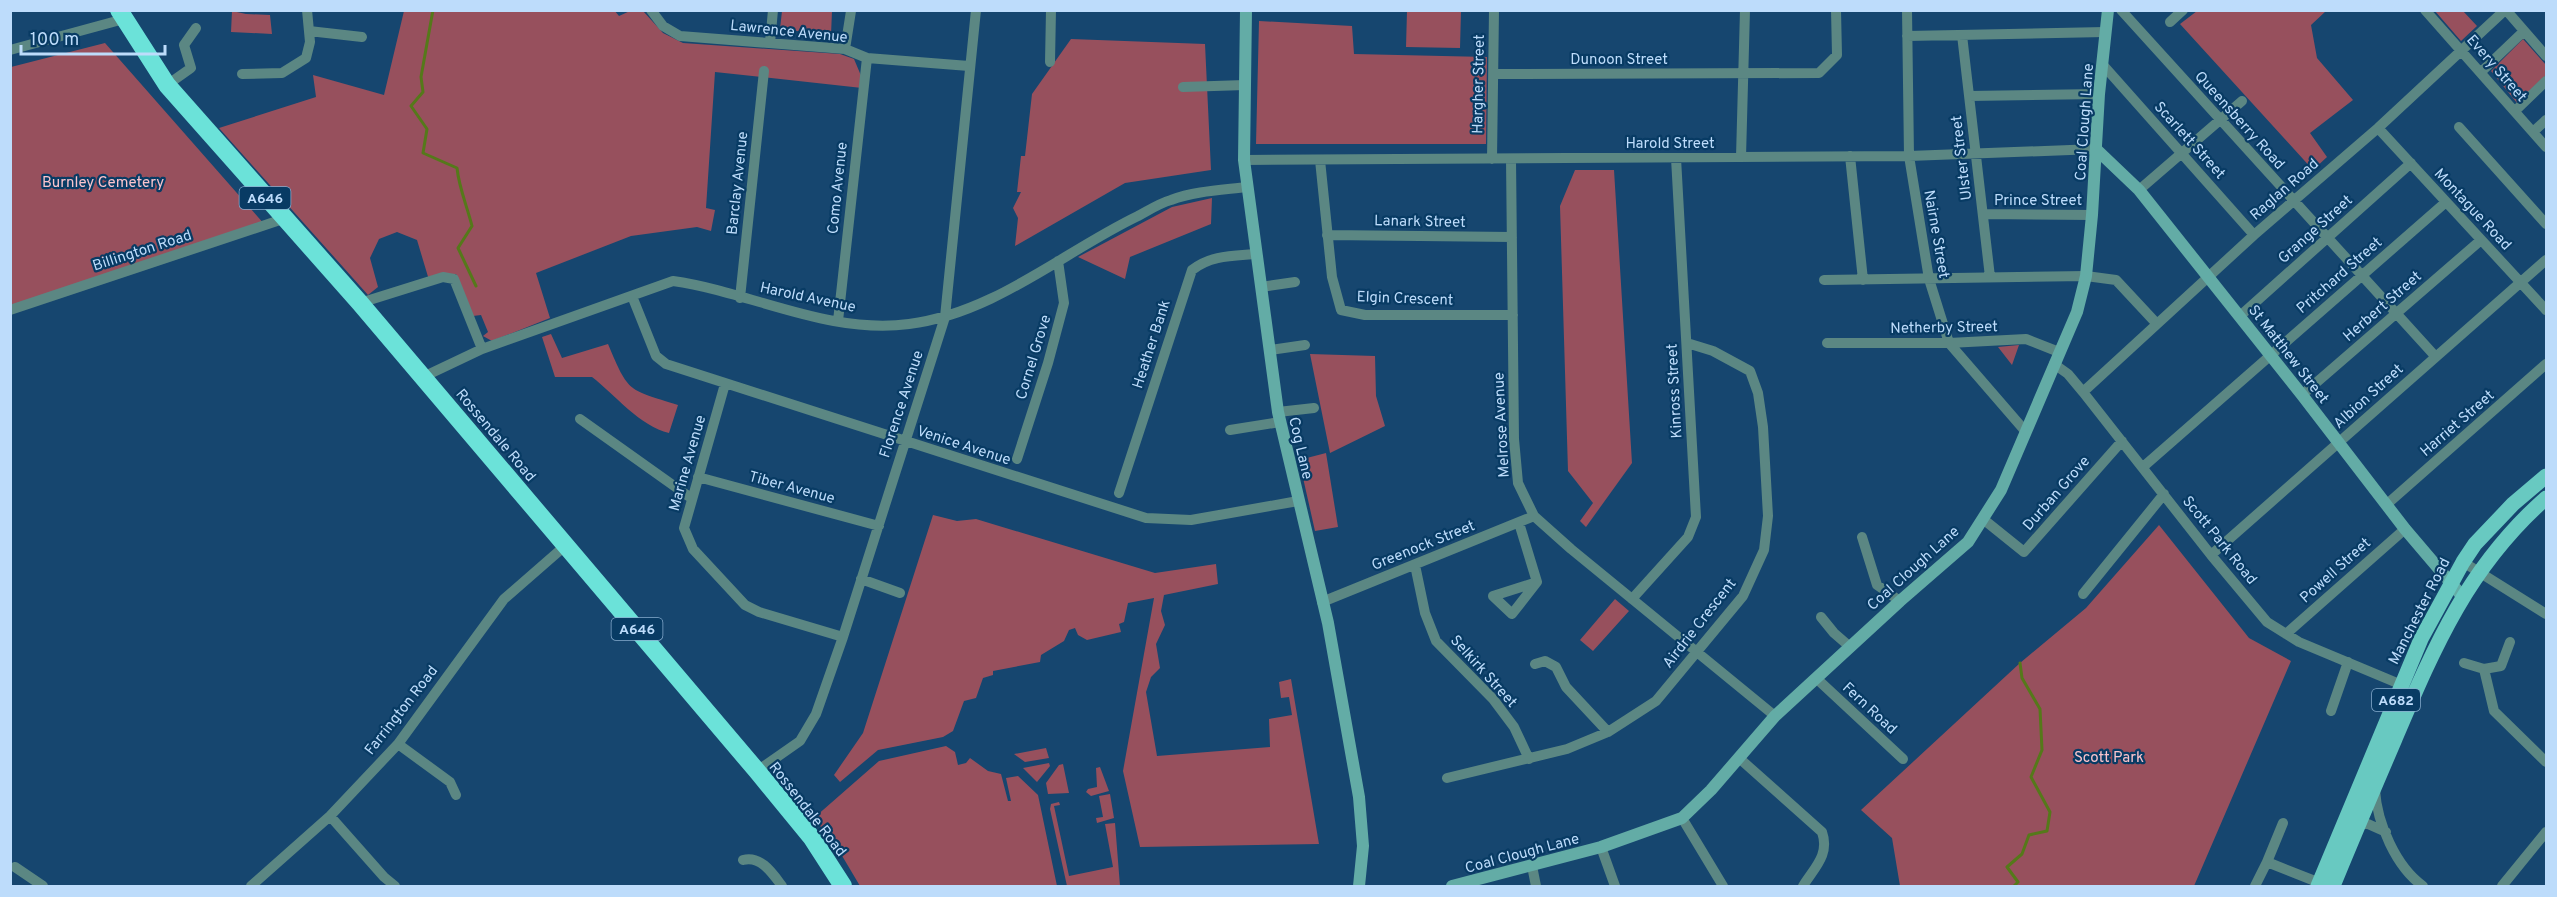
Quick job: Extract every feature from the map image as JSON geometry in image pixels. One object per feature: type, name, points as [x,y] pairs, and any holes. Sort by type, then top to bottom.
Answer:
[{"type":"highway","name":"Rossendale Road","points":[[121,15],[167,85],[283,219],[360,303],[757,771],[812,838],[843,886]]},
{"type":"main road","name":"Manchester Road","points":[[2325,886],[2409,687],[2421,639],[2475,544],[2513,504],[2547,476]]},
{"type":"main road","name":"Manchester Road","points":[[2409,687],[2478,573],[2520,521],[2547,498]]},
{"type":"street","points":[[242,74],[282,73],[306,58],[310,42],[307,10]]},
{"type":"street","name":"Lawrence Avenue","points":[[651,10],[663,26],[680,36],[845,49],[867,58],[969,66]]},
{"type":"street","points":[[770,43],[773,10]]},
{"type":"street","name":"Florence Avenue","points":[[757,771],[800,741],[816,714],[843,637],[945,317],[976,10]]},
{"type":"street","points":[[1050,10],[1050,62]]},
{"type":"street","name":"Cog Lane","points":[[1246,10],[1244,160],[1247,187],[1279,417],[1332,644],[1359,797],[1363,846],[1359,886]]},
{"type":"street","name":"Hargher Street","points":[[1492,159],[1494,10]]},
{"type":"street","points":[[1741,157],[1745,10]]},
{"type":"street","name":"Dunoon Street","points":[[1494,74],[1819,73],[1837,55],[1836,10]]},
{"type":"street","name":"Nairne Street","points":[[1907,10],[1909,156],[1929,279],[1949,344],[2026,432]]},
{"type":"street","name":"Coal Clough Lane","points":[[1452,886],[1601,848],[1682,818],[1775,717],[1849,646],[1968,542],[2001,490],[2077,312],[2086,276],[2108,10]]},
{"type":"street","name":"Queensberry Road","points":[[2121,10],[2435,356]]},
{"type":"street","points":[[2170,22],[2183,10]]},
{"type":"street","name":"Every Street","points":[[2426,10],[2547,147]]},
{"type":"street","points":[[2506,10],[2547,56]]},
{"type":"street","name":"Raglan Road","points":[[2083,392],[2254,234],[2378,128],[2506,10]]},
{"type":"street","points":[[845,49],[851,11]]},
{"type":"street","points":[[10,50],[121,15]]},
{"type":"street","points":[[167,85],[191,68],[184,45],[196,28]]},
{"type":"street","points":[[309,31],[362,38]]},
{"type":"street","points":[[2481,72],[2524,31]]},
{"type":"street","points":[[1907,36],[2105,32]]},
{"type":"street","name":"Ulster Street","points":[[1962,35],[1990,277]]},
{"type":"street","name":"Como Avenue","points":[[838,321],[867,58]]},
{"type":"street","name":"Scarlett Street","points":[[2103,65],[2254,234]]},
{"type":"street","name":"Barclay Avenue","points":[[740,298],[764,70]]},
{"type":"street","points":[[2515,111],[2547,81]]},
{"type":"street","points":[[1184,87],[1245,85]]},
{"type":"street","points":[[1969,96],[2100,94]]},
{"type":"street","points":[[2139,190],[2241,101]]},
{"type":"street","points":[[2533,132],[2547,120]]},
{"type":"street","points":[[2459,127],[2547,224]]},
{"type":"street","name":"Montague Road","points":[[2378,128],[2547,310]]},
{"type":"street","name":"Harold Street","points":[[1244,160],[1909,156],[2096,149]]},
{"type":"street","name":"St Matthew Street","points":[[2096,149],[2139,190],[2405,529],[2462,596]]},
{"type":"street","points":[[1850,156],[1863,280]]},
{"type":"street","name":"Kinross Street","points":[[1632,599],[1688,537],[1696,517],[1676,158]]},
{"type":"street","name":"Melrose Avenue","points":[[1511,159],[1514,440],[1518,483],[1534,516],[1775,717]]},
{"type":"street","name":"Elgin Crescent","points":[[1320,160],[1332,277],[1341,310],[1365,315],[1513,315]]},
{"type":"street","name":"Grange Street","points":[[2240,316],[2410,163]]},
{"type":"street","name":"Harold Avenue","points":[[423,377],[483,349],[673,281],[698,285],[740,298],[838,321],[867,325],[909,325],[945,317],[997,297],[1104,232],[1171,200],[1247,187]]},
{"type":"street","name":"Pritchard Street","points":[[2143,467],[2446,202]]},
{"type":"street","name":"Prince Street","points":[[1983,214],[2092,215]]},
{"type":"street","name":"Billington Road","points":[[10,310],[283,219]]},
{"type":"street","name":"Lanark Street","points":[[1328,235],[1512,237]]},
{"type":"street","name":"Herbert Street","points":[[2302,395],[2481,240]]},
{"type":"street","name":"Heather Bank","points":[[1119,493],[1192,270],[1203,261],[1256,254]]},
{"type":"street","name":"Albion Street","points":[[2211,555],[2547,260]]},
{"type":"street","name":"Cornel Grove","points":[[1017,459],[1048,363],[1064,303],[1058,261]]},
{"type":"street","points":[[1824,280],[2086,276],[2116,280],[2157,324]]},
{"type":"street","points":[[360,303],[443,277],[454,279],[483,349]]},
{"type":"street","points":[[1261,287],[1295,282]]},
{"type":"street","name":"Venice Avenue","points":[[632,296],[656,356],[666,364],[1146,518],[1191,520],[1298,501]]},
{"type":"street","name":"Netherby Street","points":[[1827,343],[1949,344],[2026,339],[2057,358]]},
{"type":"street","name":"Airdrie Crescent","points":[[1447,778],[1567,749],[1608,732],[1656,701],[1698,654],[1743,596],[1764,550],[1768,516],[1763,427],[1758,393],[1750,371],[1713,351],[1687,343]]},
{"type":"street","points":[[1270,350],[1305,345]]},
{"type":"street","name":"Scott Park Road","points":[[2057,358],[2211,555],[2267,622],[2299,642],[2409,687]]},
{"type":"street","name":"Harriet Street","points":[[2386,505],[2547,364]]},
{"type":"street","name":"Marine Avenue","points":[[726,384],[684,528],[693,549],[745,605],[759,612],[843,637]]},
{"type":"street","points":[[1230,430],[1314,408]]},
{"type":"street","points":[[580,419],[691,498]]},
{"type":"street","name":"Durban Grove","points":[[1983,519],[2024,552],[2122,441]]},
{"type":"street","name":"Tiber Avenue","points":[[698,477],[879,526]]},
{"type":"street","points":[[2083,594],[2164,494]]},
{"type":"street","name":"Greenock Street","points":[[1322,602],[1534,516]]},
{"type":"street","points":[[1518,523],[1537,582]]},
{"type":"street","name":"Powell Street","points":[[2286,634],[2405,529]]},
{"type":"street","points":[[1862,537],[1877,585],[1900,601]]},
{"type":"street","name":"Farrington Road","points":[[251,886],[330,816],[398,744],[504,599],[566,545]]},
{"type":"street","points":[[2463,562],[2547,614]]},
{"type":"street","name":"Selkirk Street","points":[[1415,565],[1425,613],[1436,641],[1493,699],[1514,727],[1529,759]]},
{"type":"street","points":[[861,579],[900,593]]},
{"type":"street","points":[[1821,617],[1849,646]]},
{"type":"street","points":[[2464,663],[2484,669],[2501,666],[2510,642]]},
{"type":"street","points":[[1535,664],[1545,661],[1556,667],[1566,687],[1608,732]]},
{"type":"street","points":[[2331,711],[2348,662]]},
{"type":"street","points":[[2484,669],[2494,711],[2547,762]]},
{"type":"street","name":"Fern Road","points":[[1816,678],[1903,759]]},
{"type":"street","points":[[398,744],[450,782],[456,795]]},
{"type":"street","points":[[1739,758],[1822,832],[1826,843],[1824,854],[1803,886]]},
{"type":"street","points":[[2369,784],[2386,832],[2403,866],[2423,886]]},
{"type":"street","points":[[330,816],[391,885]]},
{"type":"street","points":[[1682,818],[1723,886]]},
{"type":"street","points":[[2353,821],[2368,824],[2386,832]]},
{"type":"street","points":[[2255,886],[2283,823]]},
{"type":"street","points":[[2502,886],[2547,832]]},
{"type":"street","points":[[1601,848],[1615,886]]},
{"type":"street","points":[[743,860],[749,858],[761,862],[782,886]]},
{"type":"street","points":[[2266,862],[2325,886]]},
{"type":"street","points":[[1533,866],[1536,886]]},
{"type":"street","points":[[15,867],[43,886]]},
{"type":"green space","points":[[614,10],[619,16],[630,11],[643,11],[663,33],[683,43],[840,54],[854,59],[862,78],[862,88],[715,72],[706,208],[715,210],[711,231],[697,227],[631,236],[536,273],[550,318],[492,341],[483,336],[488,332],[481,315],[473,316],[456,274],[429,280],[417,240],[397,232],[379,239],[370,258],[378,287],[368,295],[219,128],[316,97],[313,75],[384,95],[404,11]]},
{"type":"green space","points":[[232,11],[270,15],[272,34],[231,32]]},
{"type":"green space","points":[[782,11],[832,11],[831,35],[780,29]]},
{"type":"green space","points":[[1407,11],[1461,11],[1460,48],[1406,47]]},
{"type":"green space","points":[[2197,11],[2326,11],[2311,25],[2317,58],[2353,100],[2310,133],[2327,157],[2313,170],[2180,24]]},
{"type":"green space","points":[[2435,11],[2463,11],[2477,26],[2461,41]]},
{"type":"green space","points":[[1259,21],[1352,26],[1354,54],[1487,57],[1486,144],[1256,144]]},
{"type":"green space","points":[[1071,39],[1205,44],[1211,170],[1125,183],[1015,246],[1018,218],[1013,208],[1021,192],[1017,192],[1021,156],[1025,156],[1032,94]]},
{"type":"green space","points":[[2523,39],[2546,65],[2546,75],[2517,103],[2491,71]]},
{"type":"green space","name":"Burnley Cemetery","points":[[105,43],[265,225],[11,310],[11,67]]},
{"type":"green space","points":[[1575,170],[1614,170],[1632,463],[1586,527],[1580,521],[1593,503],[1568,471],[1560,206]]},
{"type":"green space","points":[[1212,198],[1211,224],[1130,257],[1125,279],[1078,257],[1172,207]]},
{"type":"green space","points":[[551,334],[562,358],[608,344],[626,381],[632,387],[649,396],[678,405],[669,433],[659,430],[638,417],[592,377],[555,377],[542,337]]},
{"type":"green space","points":[[2019,345],[2012,365],[1998,347]]},
{"type":"green space","points":[[1310,354],[1375,356],[1376,396],[1385,426],[1330,453]]},
{"type":"green space","points":[[1326,453],[1338,527],[1315,531],[1299,460]]},
{"type":"green space","points":[[933,515],[957,521],[976,519],[1155,573],[1216,564],[1218,584],[1164,595],[1161,611],[1165,625],[1156,644],[1160,668],[1151,677],[1146,692],[1157,756],[1270,747],[1269,719],[1292,715],[1289,697],[1281,698],[1279,682],[1291,679],[1319,844],[1140,847],[1123,771],[1154,598],[1128,603],[1124,622],[1119,624],[1121,632],[1087,640],[1078,635],[1075,628],[1069,630],[1064,641],[1041,655],[1040,662],[993,671],[993,675],[983,678],[976,698],[964,701],[953,731],[943,737],[878,750],[840,782],[834,775],[863,733]]},
{"type":"green space","name":"Scott Park","points":[[2159,525],[2249,638],[2291,661],[2194,886],[1900,886],[1892,838],[1861,810],[2020,663],[2086,608]]},
{"type":"green space","points":[[1615,599],[1629,611],[1593,651],[1580,640]]},
{"type":"green space","points":[[946,746],[955,752],[958,765],[966,763],[970,758],[988,771],[1001,774],[1008,801],[1011,801],[1006,778],[1018,776],[1038,795],[1057,886],[860,886],[815,817],[879,761]]},
{"type":"green space","points":[[1046,748],[1049,758],[1025,762],[1014,754]]},
{"type":"green space","points":[[1049,763],[1050,766],[1037,782],[1023,768]]},
{"type":"green space","points":[[1063,764],[1069,793],[1048,794],[1046,783],[1059,765]]},
{"type":"green space","points":[[1100,767],[1109,791],[1091,796],[1086,792],[1088,789],[1097,787],[1096,768]]},
{"type":"green space","points":[[1110,794],[1114,818],[1097,823],[1096,818],[1103,817],[1099,796]]},
{"type":"green space","points":[[1059,802],[1060,805],[1054,806],[1069,876],[1113,867],[1105,824],[1115,823],[1120,886],[1067,886],[1050,809],[1051,804]]},
{"type":"waterway","points":[[433,10],[421,77],[423,92],[411,106],[427,129],[423,153],[457,168],[472,226],[458,248],[476,286]]},
{"type":"waterway","points":[[2014,886],[2018,882],[2007,867],[2022,854],[2029,835],[2047,831],[2050,812],[2031,777],[2042,750],[2040,709],[2022,678],[2020,663]]}]
